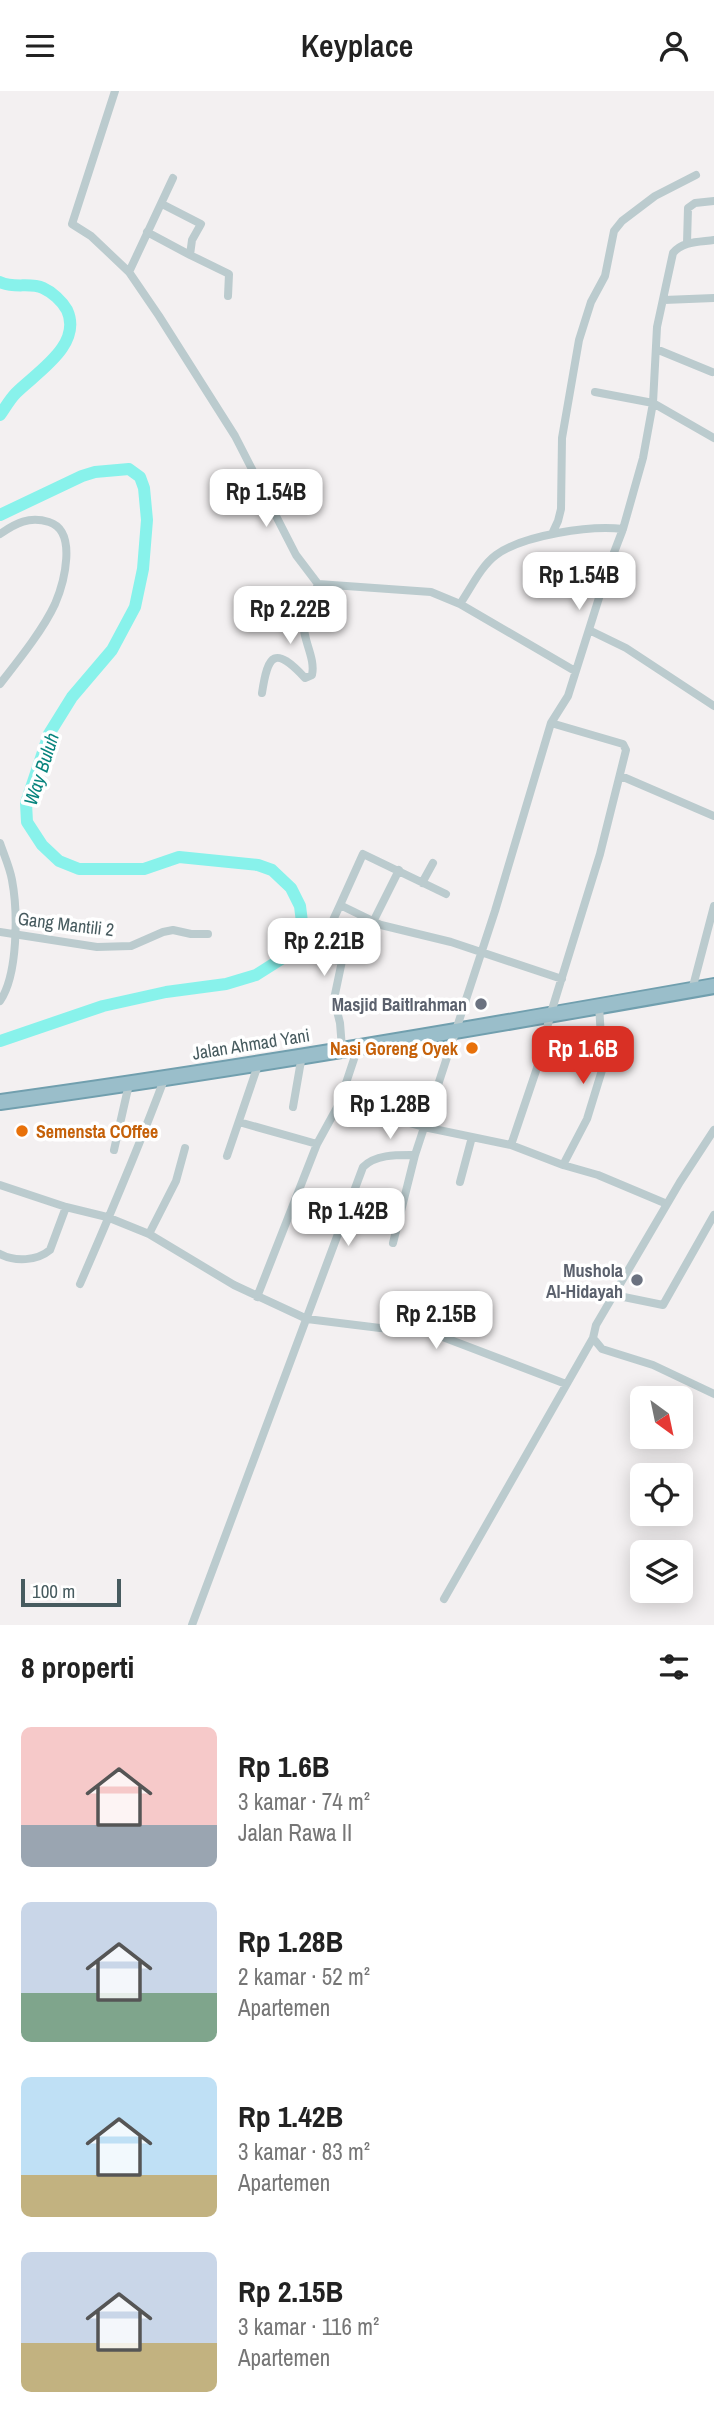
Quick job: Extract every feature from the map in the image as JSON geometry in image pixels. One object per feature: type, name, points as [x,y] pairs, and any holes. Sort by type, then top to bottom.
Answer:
[{"type":"highway","name":"Jalan Ahmad Yani","points":[[0,1102],[129,1084],[550,1016],[714,986]]},
{"type":"street","points":[[115,91],[72,224],[91,236],[129,272],[235,436],[296,555],[318,583],[431,592],[460,604],[575,671]]},
{"type":"street","points":[[552,534],[561,509],[562,438],[579,340],[591,302],[606,276],[614,231],[622,221],[655,196],[696,175]]},
{"type":"street","points":[[129,272],[173,178]]},
{"type":"street","points":[[687,243],[688,208],[695,203],[714,201]]},
{"type":"street","points":[[162,204],[201,225],[192,240],[190,255]]},
{"type":"street","points":[[147,232],[229,274],[228,296]]},
{"type":"street","points":[[393,1243],[415,1155],[458,1030],[551,723],[568,696],[624,529],[643,458],[653,403],[657,327],[673,253],[677,247],[687,243],[714,240]]},
{"type":"street","points":[[664,300],[714,298]]},
{"type":"street","points":[[656,349],[712,372]]},
{"type":"street","points":[[595,392],[653,403],[714,438]]},
{"type":"street","points":[[0,534],[15,524],[37,519],[53,523],[62,529],[67,543],[65,567],[55,603],[0,684]]},
{"type":"street","points":[[460,604],[494,556],[515,546],[552,534],[605,527],[624,529]]},
{"type":"street","points":[[262,693],[266,665],[274,658],[280,657],[288,661],[305,678],[312,675],[314,669],[303,621],[318,583]]},
{"type":"street","points":[[589,630],[635,654],[714,706]]},
{"type":"street","points":[[511,1146],[537,1068],[550,1016],[600,854],[626,750],[623,744],[551,723]]},
{"type":"street","points":[[621,776],[714,816]]},
{"type":"street","points":[[0,843],[12,880],[15,933],[8,989],[0,1001]]},
{"type":"street","points":[[342,961],[319,958],[328,931],[363,854],[446,894]]},
{"type":"street","points":[[422,883],[433,863]]},
{"type":"street","points":[[373,922],[398,870]]},
{"type":"street","points":[[340,905],[373,922],[441,939],[562,979]]},
{"type":"street","points":[[692,990],[714,907]]},
{"type":"street","points":[[342,1048],[334,999],[342,961],[364,918]]},
{"type":"street","name":"Gang Mantili 2","points":[[0,932],[97,947],[131,946],[173,930],[208,934]]},
{"type":"street","points":[[564,1165],[587,1119],[603,1067],[599,1006]]},
{"type":"street","points":[[257,1297],[317,1144],[339,1104],[359,1045]]},
{"type":"street","points":[[293,1107],[302,1055]]},
{"type":"street","points":[[227,1156],[259,1062]]},
{"type":"street","points":[[80,1284],[107,1217],[132,1166],[165,1077]]},
{"type":"street","points":[[114,1150],[129,1084]]},
{"type":"street","points":[[339,1104],[424,1127],[511,1146],[598,1175],[667,1204]]},
{"type":"street","points":[[239,1122],[317,1144]]},
{"type":"street","points":[[444,1599],[593,1338],[596,1325],[714,1130]]},
{"type":"street","points":[[460,1182],[472,1137]]},
{"type":"street","points":[[149,1234],[176,1181],[185,1148]]},
{"type":"street","points":[[192,1625],[363,1167],[370,1161],[390,1156],[415,1155]]},
{"type":"street","points":[[0,1185],[66,1207],[107,1217],[149,1234],[212,1273],[307,1319],[426,1331],[566,1384]]},
{"type":"street","points":[[0,1254],[8,1258],[33,1259],[46,1253],[66,1207]]},
{"type":"street","points":[[614,1295],[663,1305],[714,1215]]},
{"type":"street","points":[[593,1338],[602,1349],[653,1365],[714,1394]]},
{"type":"waterway","name":"Way Buluh","points":[[0,282],[38,286],[46,290],[65,307],[70,323],[69,335],[55,357],[16,393],[0,415]]},
{"type":"waterway","name":"Way Buluh","points":[[0,515],[95,472],[129,469],[140,477],[144,488],[147,520],[143,569],[135,607],[112,650],[72,697],[49,734],[26,803],[27,822],[42,845],[59,861],[79,869],[144,869],[179,857],[258,865],[272,870],[291,888],[300,906],[302,922],[299,939],[286,956],[256,975],[226,984],[166,992],[103,1006],[0,1041]]},
{"type":"place","name":"Masjid Baitlrahman","points":[[481,1004]]},
{"type":"place","name":"Nasi Goreng Oyek","points":[[472,1048]]},
{"type":"place","name":"Semensta COffee","points":[[22,1131]]},
{"type":"place","name":"Mushola Al-Hidayah","points":[[637,1280]]}]
